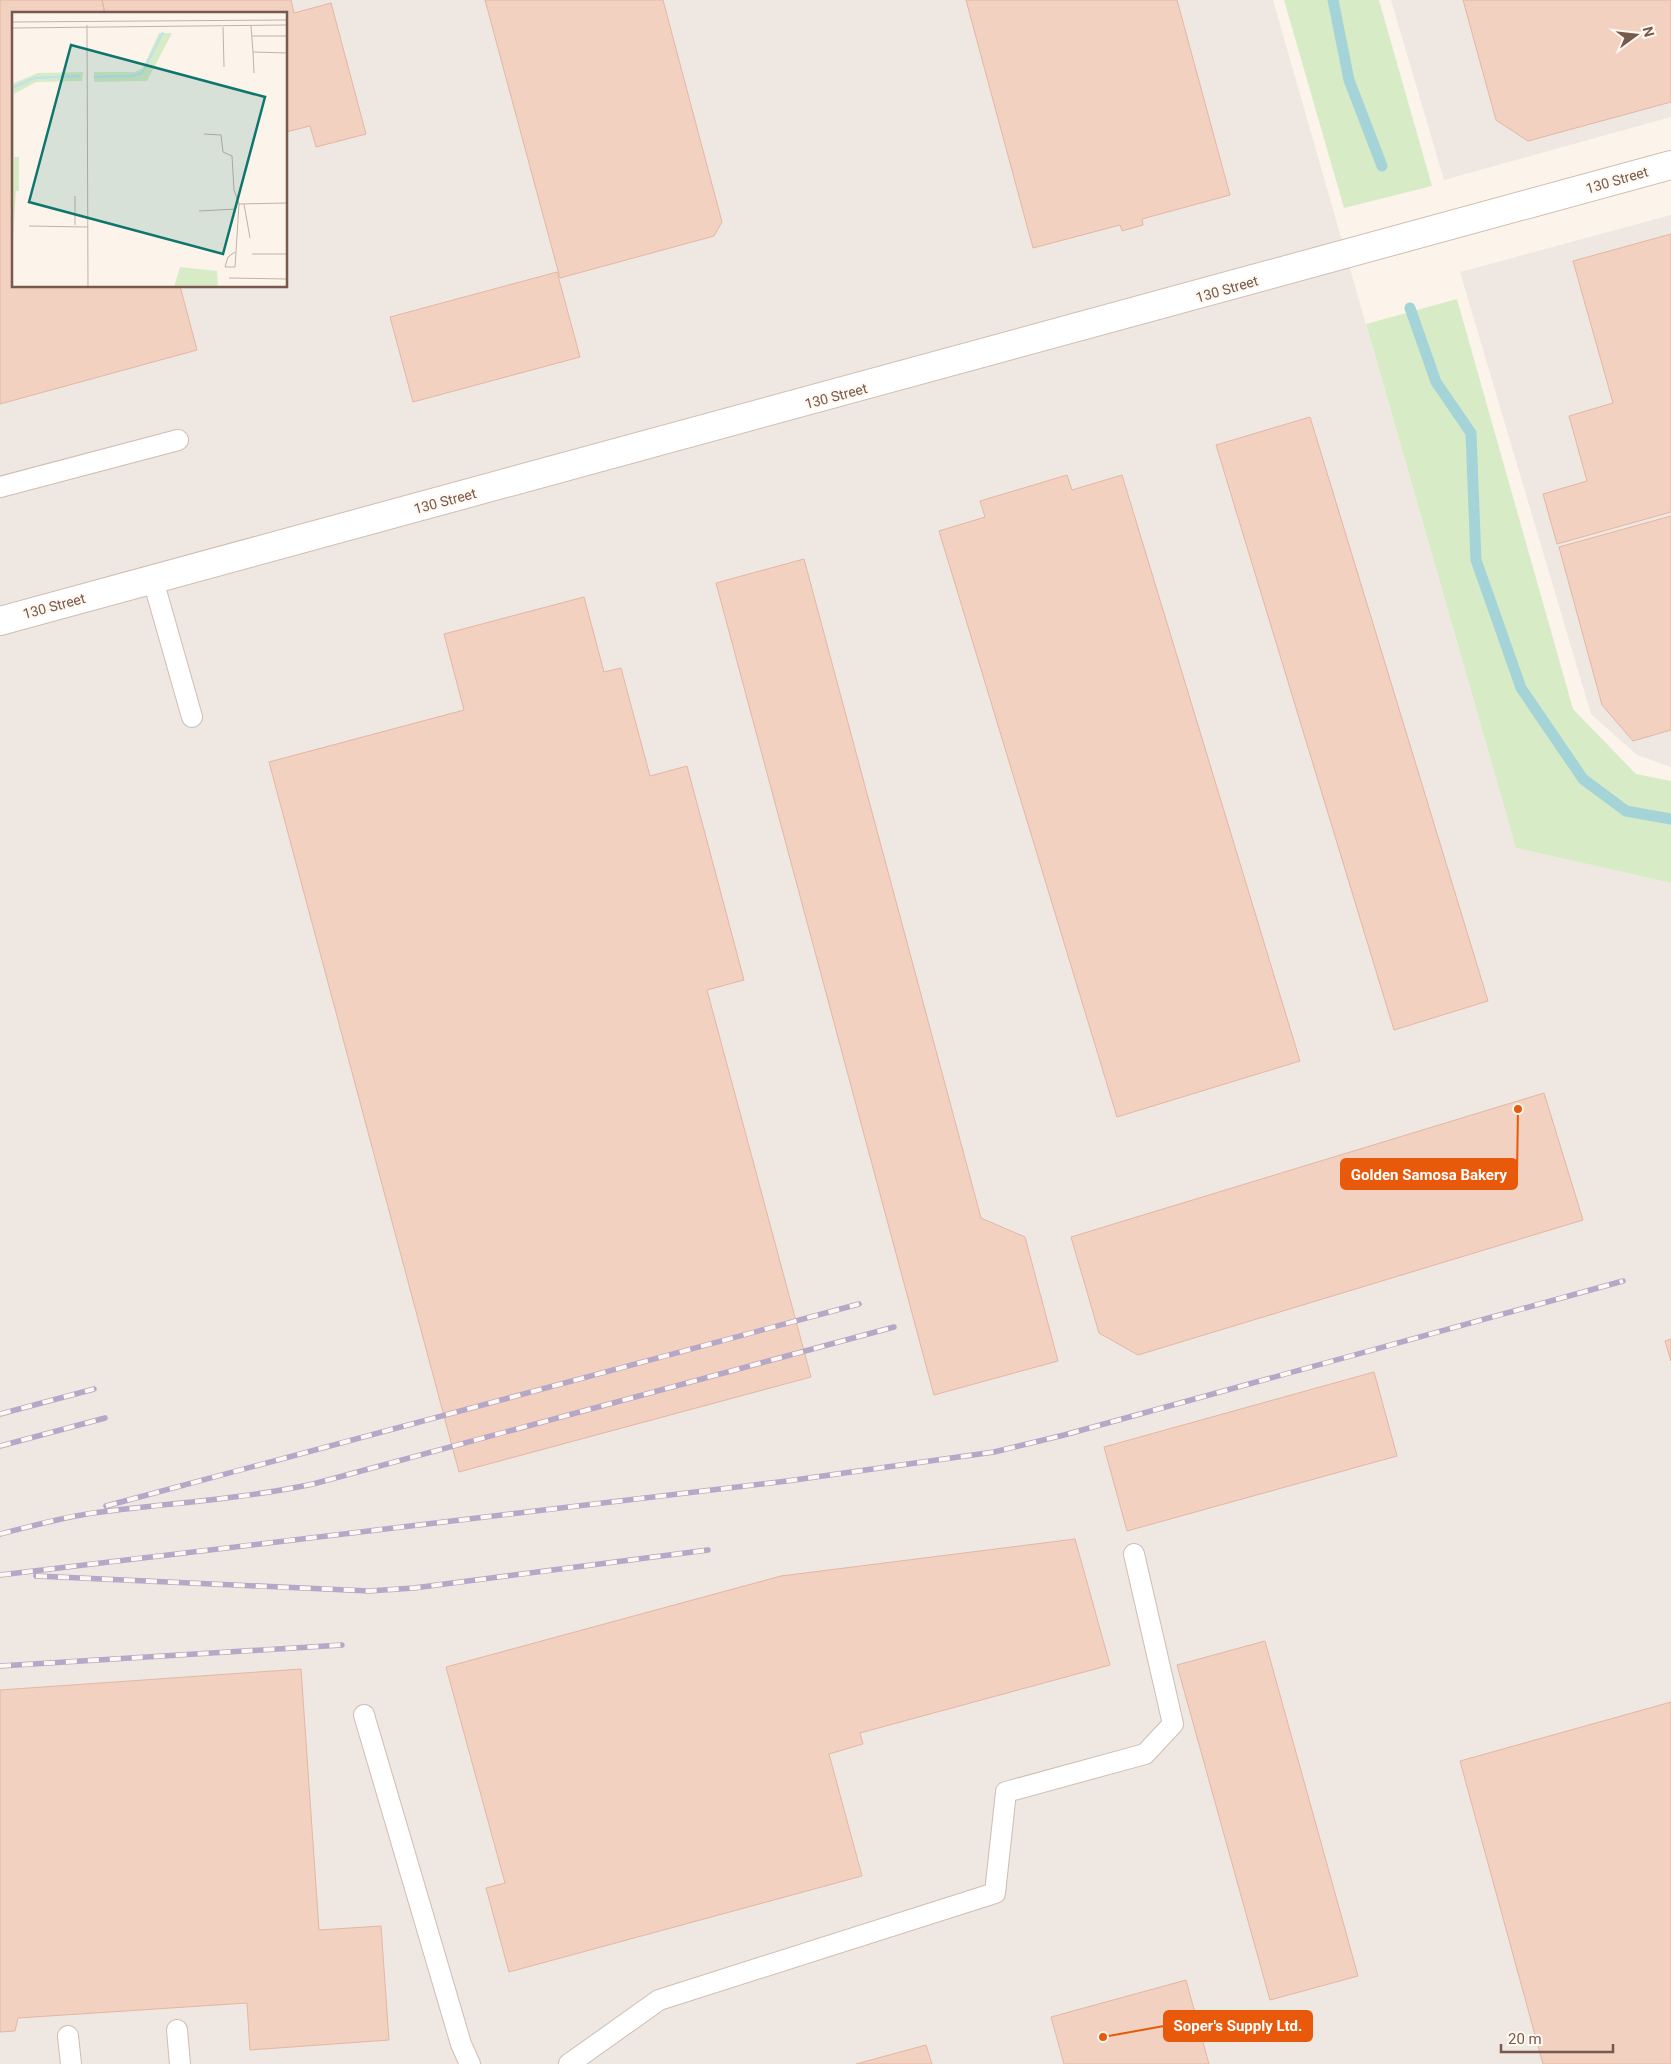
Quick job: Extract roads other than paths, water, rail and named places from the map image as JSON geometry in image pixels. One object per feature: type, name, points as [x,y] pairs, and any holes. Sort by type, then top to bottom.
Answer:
[{"type":"street","name":"130 Street","points":[[0,621],[1157,309],[1671,165]]},
{"type":"lane","points":[[0,487],[178,440]]},
{"type":"lane","points":[[153,580],[192,717]]},
{"type":"lane","points":[[569,2064],[659,2000],[995,1894],[1006,1792],[1145,1754],[1173,1724],[1134,1554]]},
{"type":"lane","points":[[364,1715],[461,2044],[470,2064]]},
{"type":"lane","points":[[177,2030],[180,2064]]},
{"type":"lane","points":[[68,2036],[71,2064]]},
{"type":"waterway","points":[[1333,0],[1349,80],[1382,166]]},
{"type":"waterway","points":[[1410,308],[1436,382],[1471,433],[1476,560],[1521,688],[1583,779],[1626,811],[1671,819]]},
{"type":"railway","points":[[0,1575],[787,1481],[994,1452],[1064,1435],[1623,1281]]},
{"type":"railway","points":[[106,1506],[859,1304]]},
{"type":"railway","points":[[0,1534],[88,1514],[233,1497],[313,1484],[894,1327]]},
{"type":"railway","points":[[0,1414],[94,1389]]},
{"type":"railway","points":[[0,1446],[105,1418]]},
{"type":"railway","points":[[36,1576],[369,1591],[414,1588],[708,1550]]},
{"type":"railway","points":[[0,1666],[342,1645]]},
{"type":"place","name":"Golden Samosa Bakery","points":[[1518,1109]]},
{"type":"place","name":"Soper's Supply Ltd.","points":[[1103,2037]]}]
